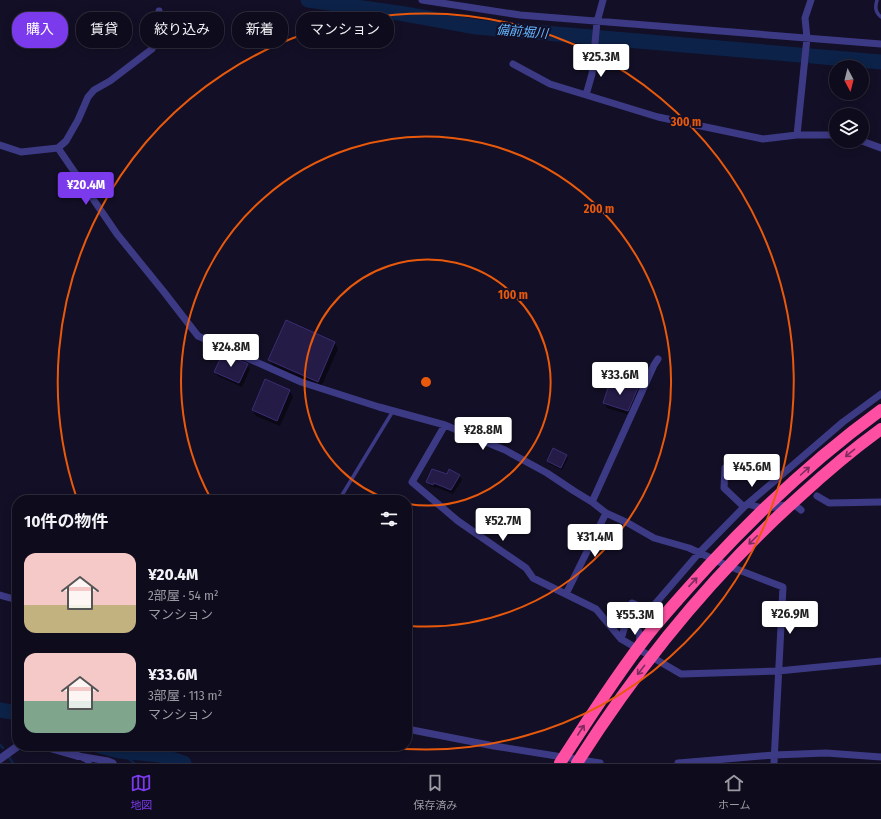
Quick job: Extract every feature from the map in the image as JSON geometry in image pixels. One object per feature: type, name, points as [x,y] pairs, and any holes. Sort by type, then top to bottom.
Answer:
[{"type":"highway","points":[[560,763],[618,675],[647,636],[682,594],[762,510],[811,466],[881,410]]},
{"type":"highway","points":[[577,763],[630,684],[693,604],[735,558],[776,517],[821,477],[881,429]]},
{"type":"street","points":[[422,0],[520,15],[881,44]]},
{"type":"street","points":[[586,95],[592,74],[597,22],[603,0]]},
{"type":"street","points":[[797,136],[805,71],[807,38],[805,18],[811,0]]},
{"type":"street","points":[[0,145],[21,152],[58,148],[66,142],[88,97],[94,90],[110,81],[152,49],[156,39],[156,24],[159,11]]},
{"type":"street","points":[[513,64],[550,84],[658,117],[763,139],[829,135]]},
{"type":"street","points":[[869,144],[881,148]]},
{"type":"street","points":[[58,148],[117,234],[198,336],[301,382],[445,425],[505,450],[547,473],[592,502],[606,513],[628,523],[654,538],[690,548],[726,565],[783,587],[774,763]]},
{"type":"street","points":[[592,502],[658,359]]},
{"type":"street","points":[[639,650],[640,635],[637,628],[649,611],[700,553],[746,505],[843,422],[881,394]]},
{"type":"street","points":[[445,425],[412,482],[458,521],[526,568],[533,578],[596,609],[621,639],[681,674],[778,671],[881,661]]},
{"type":"street","points":[[725,468],[724,488],[746,505],[765,508],[790,504],[796,505],[801,510]]},
{"type":"street","points":[[817,496],[829,503],[881,502]]},
{"type":"street","points":[[566,594],[606,513]]},
{"type":"street","points":[[0,595],[12,599]]},
{"type":"street","points":[[621,639],[632,603],[649,611]]},
{"type":"street","points":[[412,730],[494,746],[600,763]]},
{"type":"street","points":[[0,759],[12,750]]},
{"type":"street","points":[[60,751],[113,763]]},
{"type":"street","points":[[678,763],[826,752],[881,757]]},
{"type":"lane","points":[[877,0],[875,8],[877,14],[881,17]]},
{"type":"lane","points":[[342,495],[394,411]]},
{"type":"lane","points":[[78,756],[90,763]]},
{"type":"building","points":[[286,320],[335,342],[318,382],[268,360]]},
{"type":"building","points":[[223,353],[248,364],[239,383],[214,372]]},
{"type":"building","points":[[265,379],[290,390],[277,421],[252,410]]},
{"type":"building","points":[[610,382],[638,388],[628,411],[603,403]]},
{"type":"building","points":[[553,448],[567,455],[561,468],[547,461]]},
{"type":"building","points":[[432,469],[447,474],[449,469],[460,475],[451,490],[434,483],[433,485],[426,482]]},
{"type":"waterway","name":"備前堀川","points":[[308,0],[405,14],[476,27],[881,62]]},
{"type":"waterway","points":[[0,710],[12,712]]},
{"type":"waterway","points":[[0,745],[3,748]]},
{"type":"waterway","points":[[119,751],[134,763]]},
{"type":"waterway","points":[[119,751],[160,755],[184,763]]},
{"type":"waterway","points":[[8,756],[13,763]]}]
